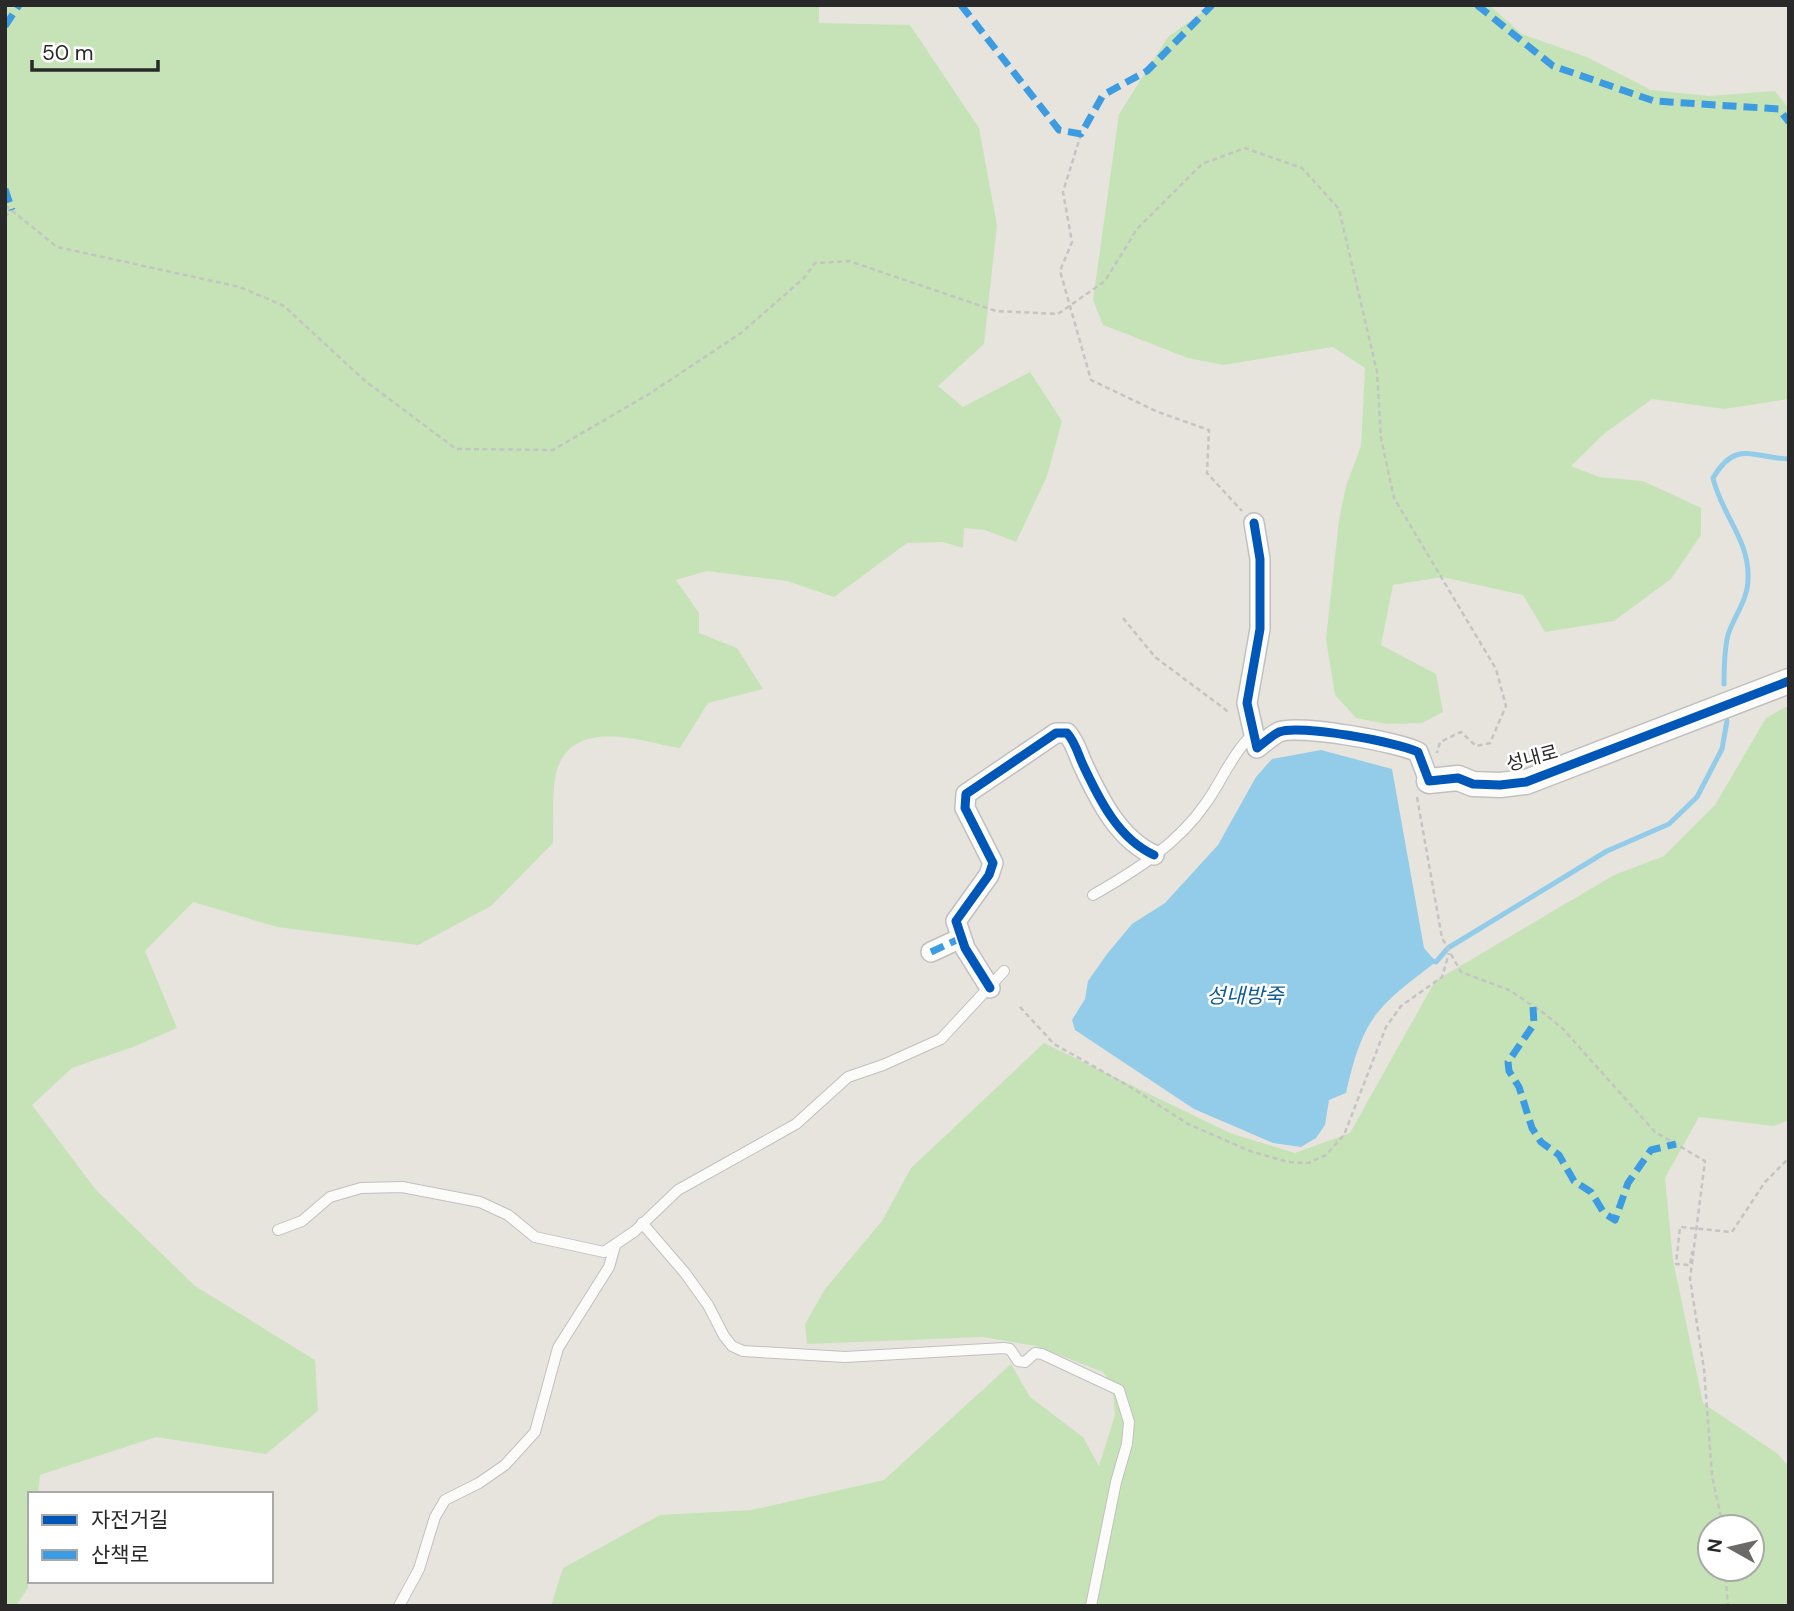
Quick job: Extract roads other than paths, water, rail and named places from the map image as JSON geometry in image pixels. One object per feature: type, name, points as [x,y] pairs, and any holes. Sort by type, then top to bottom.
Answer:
[{"type":"street","points":[[1254,523],[1260,559],[1260,629],[1248,703],[1256,748],[1281,731],[1335,734],[1404,745],[1418,752],[1423,787]]},
{"type":"street","name":"성내로","points":[[1423,787],[1458,778],[1473,784],[1526,782],[1789,681]]},
{"type":"street","points":[[990,988],[961,938],[956,921],[989,875],[993,863],[965,808],[966,794],[1056,733],[1067,733],[1123,834],[1137,847],[1154,855]]},
{"type":"street","points":[[931,952],[961,938]]},
{"type":"lane","points":[[1093,895],[1144,865],[1184,830],[1207,802],[1220,776],[1247,740],[1256,748]]},
{"type":"lane","points":[[278,1230],[302,1221],[330,1197],[361,1188],[402,1186],[495,1207],[535,1237],[604,1252],[615,1246],[678,1190],[796,1124],[848,1077],[883,1065],[941,1039],[1004,971]]},
{"type":"lane","points":[[642,1223],[685,1273],[708,1305],[724,1336],[733,1346],[743,1351],[845,1356],[1004,1348],[1010,1349],[1018,1361],[1025,1362],[1035,1353],[1042,1354],[1119,1390],[1129,1422],[1127,1444],[1116,1482],[1091,1606]]},
{"type":"lane","points":[[399,1606],[419,1569],[435,1517],[445,1500],[505,1465],[535,1432],[558,1348],[609,1267],[615,1246]]},
{"type":"water","name":"성내방죽","points":[[1321,750],[1392,769],[1424,948],[1436,962],[1399,991],[1375,1016],[1359,1047],[1346,1093],[1329,1100],[1325,1125],[1316,1138],[1301,1147],[1273,1143],[1194,1109],[1075,1030],[1072,1020],[1085,999],[1088,981],[1107,954],[1132,924],[1165,903],[1218,845],[1256,777],[1272,759]]},
{"type":"waterway","points":[[1724,684],[1727,641],[1746,594],[1748,579],[1740,539],[1713,478],[1721,466],[1738,455],[1755,454],[1789,459]]},
{"type":"waterway","points":[[1430,960],[1436,962],[1448,948],[1607,851],[1669,824],[1697,797],[1722,749],[1727,721]]}]
